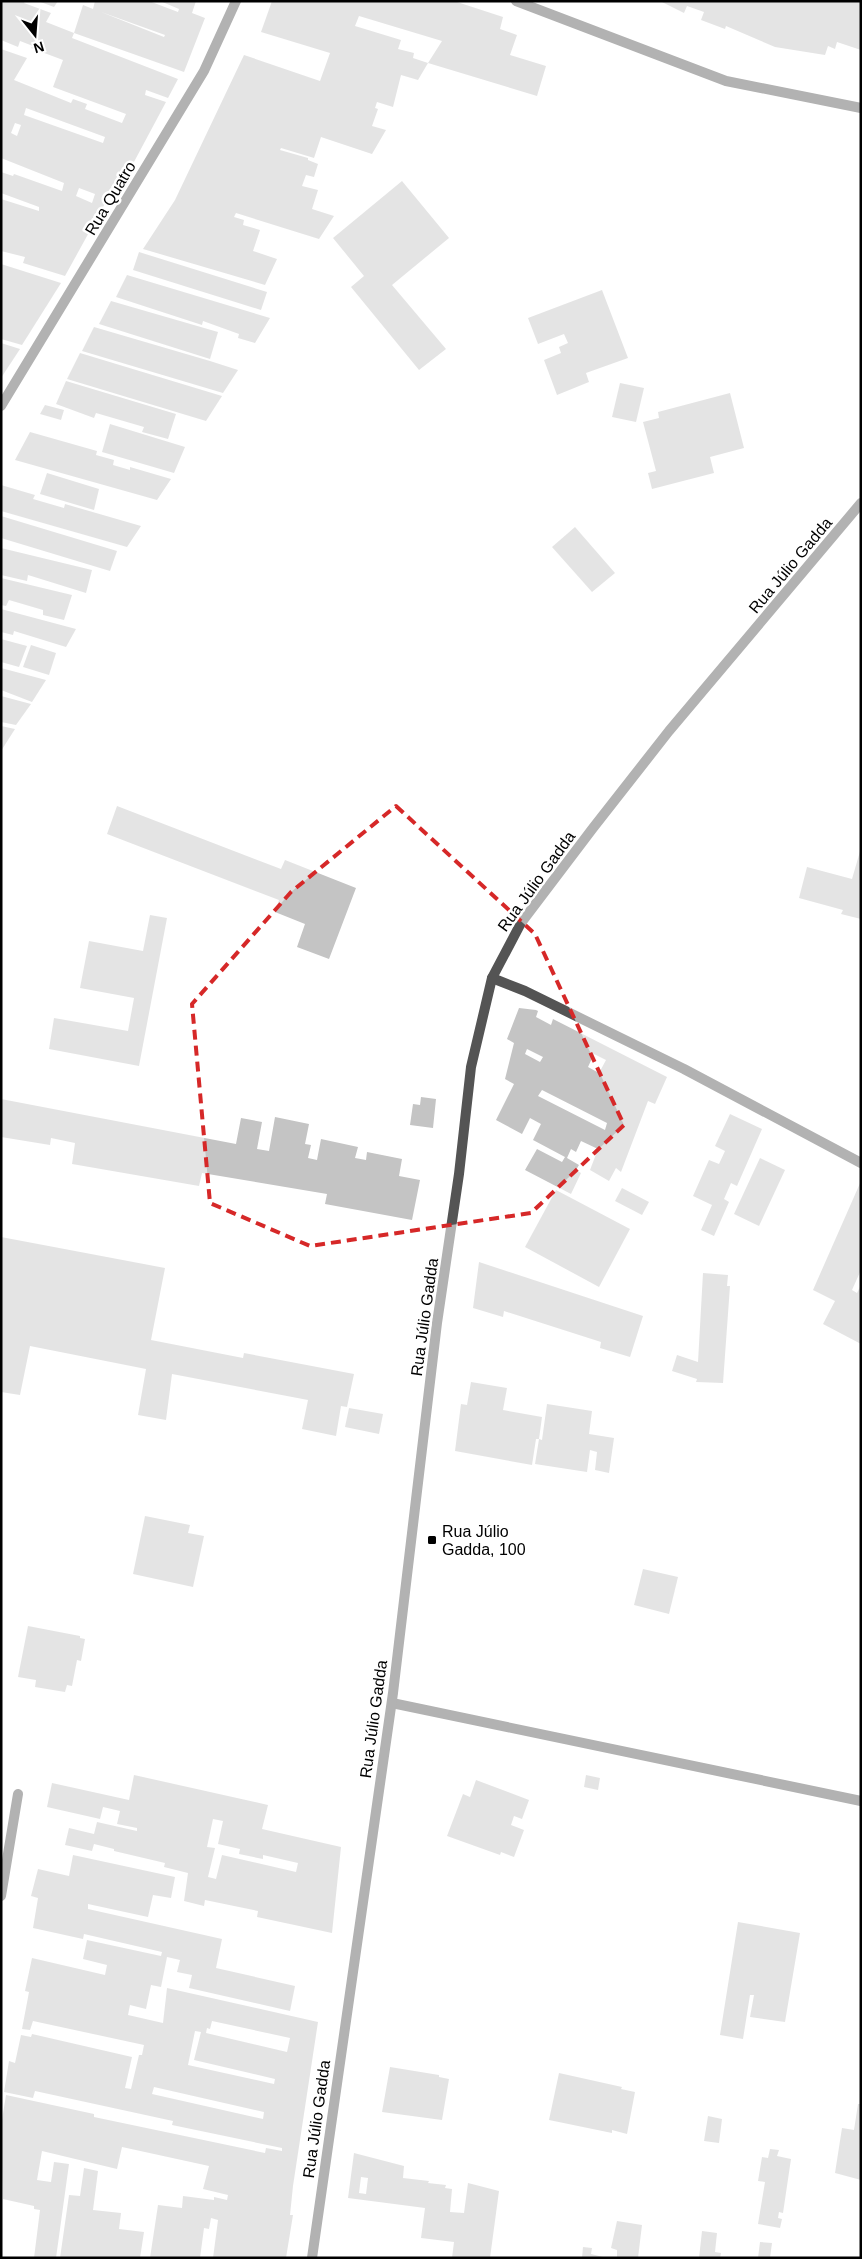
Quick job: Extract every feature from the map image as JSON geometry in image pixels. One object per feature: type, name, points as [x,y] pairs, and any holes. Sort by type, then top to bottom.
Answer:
[{"type":"street","name":"Rua Quatro","points":[[1,406],[204,71],[236,1]]},
{"type":"street","points":[[516,1],[726,82],[861,108]]},
{"type":"street","name":"Rua Júlio Gadda","points":[[312,2258],[392,1703],[437,1323],[460,1174],[472,1067],[492,978],[521,924],[587,835],[669,731],[861,503]]},
{"type":"street","points":[[492,978],[525,991],[684,1069],[861,1163]]},
{"type":"street","points":[[392,1703],[861,1801]]},
{"type":"street","points":[[1,1896],[18,1794]]},
{"type":"highlighted area","points":[[396,806],[535,934],[624,1125],[531,1213],[310,1246],[210,1203],[192,1004],[291,892]]},
{"type":"building","points":[[1,1],[25,1],[24,3],[51,13],[46,22],[74,33],[72,38],[178,79],[168,98],[146,90],[145,95],[166,102],[127,175],[119,172],[108,198],[65,276],[23,263],[25,257],[1,251],[1,199],[39,211],[39,207],[1,193],[1,172],[13,176],[14,174],[62,191],[64,183],[1,158],[1,49],[27,58],[14,80],[71,103],[73,99],[87,104],[85,109],[122,123],[126,114],[53,87],[63,60],[31,48],[33,46],[20,41],[18,47],[1,40]],"holes":[[[26,108],[105,137],[103,143],[24,115]],[[15,123],[21,125],[17,136],[11,133]],[[79,188],[95,194],[92,203],[76,196]]]},
{"type":"building","points":[[38,1],[58,1],[54,7]]},
{"type":"building","points":[[95,1],[149,1],[178,12],[179,9],[160,1],[196,1],[192,13],[205,18],[184,72],[74,33],[83,5],[93,9]],"holes":[[[101,12],[165,35],[164,37]]]},
{"type":"building","points":[[272,1],[454,1],[503,17],[500,29],[517,35],[510,55],[546,66],[537,96],[428,63],[418,80],[401,75],[393,107],[377,102],[375,108],[378,109],[372,126],[386,130],[372,154],[321,137],[314,158],[281,148],[280,150],[308,158],[308,160],[318,164],[314,177],[306,175],[302,186],[318,190],[312,209],[334,216],[319,239],[236,213],[234,217],[244,220],[243,225],[260,230],[253,251],[277,259],[265,285],[143,249],[175,200],[244,55],[320,81],[330,53],[261,32]],"holes":[[[359,16],[442,41],[428,63],[413,58],[414,53],[398,49],[401,40],[355,26]]]},
{"type":"building","points":[[660,1],[861,1],[861,50],[837,42],[835,49],[828,46],[825,55],[775,47],[726,26],[725,29],[701,20],[704,12],[687,6],[684,13]]},
{"type":"building","points":[[402,181],[449,238],[392,285],[446,349],[419,370],[351,287],[364,276],[333,238]]},
{"type":"building","points":[[139,252],[267,292],[261,310],[133,270]]},
{"type":"building","points":[[1,264],[61,283],[22,345],[1,339]]},
{"type":"building","points":[[127,275],[270,318],[255,343],[238,338],[239,334],[203,321],[202,325],[116,297]]},
{"type":"building","points":[[602,290],[628,358],[586,373],[589,382],[557,395],[544,360],[561,353],[559,347],[568,343],[564,334],[538,344],[528,318]]},
{"type":"building","points":[[111,301],[218,332],[210,359],[99,324]]},
{"type":"building","points":[[94,327],[238,370],[223,393],[82,351]]},
{"type":"building","points":[[1,343],[20,349],[1,378]]},
{"type":"building","points":[[80,353],[222,396],[206,421],[67,379]]},
{"type":"building","points":[[66,381],[176,414],[168,439],[142,432],[144,427],[96,413],[94,418],[56,404]]},
{"type":"building","points":[[620,383],[644,388],[636,422],[612,417]]},
{"type":"building","points":[[730,393],[744,448],[710,457],[714,473],[652,489],[648,473],[656,471],[643,422],[659,418],[658,412]]},
{"type":"building","points":[[45,405],[64,410],[61,420],[40,414]]},
{"type":"building","points":[[110,424],[185,447],[174,473],[102,452]]},
{"type":"building","points":[[30,432],[97,451],[96,455],[114,460],[113,465],[130,470],[130,467],[171,479],[157,500],[15,460]]},
{"type":"building","points":[[47,473],[99,489],[94,510],[40,494]]},
{"type":"building","points":[[1,485],[35,495],[33,499],[64,508],[65,504],[141,526],[127,547],[1,511]]},
{"type":"building","points":[[1,516],[117,551],[110,571],[1,538]]},
{"type":"building","points":[[575,527],[615,573],[592,592],[552,547]]},
{"type":"building","points":[[1,548],[92,570],[86,593],[28,575],[27,581],[1,575]]},
{"type":"building","points":[[1,578],[72,595],[64,620],[43,615],[43,610],[9,600],[6,606],[1,605]]},
{"type":"building","points":[[1,609],[76,629],[66,647],[14,631],[13,635],[1,632]]},
{"type":"building","points":[[1,639],[27,646],[19,667],[1,662]]},
{"type":"building","points":[[31,645],[56,653],[49,675],[23,667]]},
{"type":"building","points":[[1,668],[46,680],[32,702],[1,690]]},
{"type":"building","points":[[1,696],[31,704],[16,725],[1,722]]},
{"type":"building","points":[[1,726],[15,729],[1,751]]},
{"type":"building","points":[[117,806],[281,869],[285,860],[356,888],[329,959],[297,947],[305,924],[275,912],[279,900],[107,834]]},
{"type":"building","points":[[861,848],[861,919],[841,914],[843,910],[799,898],[807,867],[852,879]]},
{"type":"building","points":[[150,915],[167,918],[139,1066],[49,1049],[54,1018],[128,1031],[134,998],[80,988],[89,941],[143,951]]},
{"type":"building","points":[[519,1008],[536,1010],[538,1011],[536,1017],[551,1025],[553,1019],[667,1077],[655,1104],[648,1101],[621,1172],[616,1168],[609,1181],[590,1170],[598,1149],[581,1141],[576,1152],[571,1149],[567,1158],[579,1165],[576,1170],[581,1173],[571,1194],[525,1170],[537,1149],[562,1162],[565,1157],[533,1140],[541,1124],[530,1118],[522,1134],[496,1120],[514,1084],[505,1079],[514,1043],[507,1039]],"holes":[[[527,1049],[543,1057],[540,1062],[525,1054]],[[594,1054],[606,1060],[599,1073],[588,1067]],[[542,1090],[607,1123],[605,1130],[538,1096]]]},
{"type":"building","points":[[421,1097],[436,1099],[433,1128],[410,1125],[413,1104],[420,1105]]},
{"type":"building","points":[[1,1099],[236,1144],[241,1118],[262,1122],[257,1149],[269,1151],[275,1117],[309,1124],[305,1144],[311,1145],[308,1158],[317,1160],[321,1139],[358,1147],[355,1158],[366,1160],[367,1152],[402,1159],[399,1176],[420,1180],[412,1220],[325,1204],[327,1194],[202,1173],[199,1186],[72,1164],[75,1143],[51,1138],[50,1145],[1,1137]]},
{"type":"building","points":[[730,1114],[762,1129],[737,1186],[731,1183],[724,1199],[729,1202],[714,1236],[701,1230],[712,1205],[693,1196],[709,1160],[719,1164],[725,1151],[715,1146]]},
{"type":"building","points":[[760,1158],[785,1170],[759,1226],[734,1214]]},
{"type":"building","points":[[861,1181],[861,1270],[852,1290],[857,1293],[861,1285],[861,1344],[823,1324],[835,1301],[813,1290]]},
{"type":"building","points":[[622,1188],[649,1202],[642,1215],[615,1201]]},
{"type":"building","points":[[556,1190],[630,1229],[599,1287],[525,1247]]},
{"type":"building","points":[[1,1237],[165,1268],[151,1340],[243,1358],[244,1353],[354,1374],[347,1407],[341,1406],[336,1436],[302,1429],[308,1400],[172,1374],[166,1420],[138,1415],[146,1369],[30,1346],[20,1395],[1,1392]]},
{"type":"building","points":[[479,1262],[643,1316],[630,1357],[600,1348],[601,1342],[504,1311],[503,1317],[473,1308]]},
{"type":"building","points":[[703,1273],[728,1275],[727,1286],[730,1286],[723,1383],[696,1382],[697,1379],[672,1371],[677,1355],[698,1362]]},
{"type":"building","points":[[471,1382],[507,1388],[503,1410],[542,1417],[539,1439],[536,1439],[532,1465],[455,1451],[461,1404],[467,1405]]},
{"type":"building","points":[[547,1404],[592,1411],[589,1434],[614,1438],[609,1473],[595,1470],[597,1452],[590,1450],[587,1472],[535,1464],[539,1439],[542,1440]]},
{"type":"building","points":[[349,1408],[383,1414],[379,1434],[345,1427]]},
{"type":"building","points":[[145,1516],[190,1525],[188,1533],[204,1536],[193,1587],[133,1574]]},
{"type":"building","points":[[643,1569],[678,1577],[669,1614],[634,1605]]},
{"type":"building","points":[[28,1626],[80,1636],[80,1638],[85,1639],[81,1661],[77,1660],[72,1686],[67,1685],[65,1692],[35,1687],[36,1680],[18,1677]]},
{"type":"building","points":[[134,1775],[268,1805],[262,1829],[341,1847],[332,1933],[257,1917],[258,1911],[205,1900],[204,1906],[184,1901],[188,1873],[164,1867],[165,1863],[114,1851],[114,1849],[94,1844],[92,1851],[65,1845],[69,1828],[94,1834],[97,1822],[137,1831],[137,1828],[117,1824],[120,1811],[103,1807],[100,1819],[47,1807],[52,1783],[129,1800]],"holes":[[[213,1819],[223,1821],[218,1844],[240,1849],[239,1854],[263,1859],[263,1855],[298,1863],[296,1872],[222,1855],[216,1879],[208,1877],[215,1848],[207,1847]]]},
{"type":"building","points":[[586,1775],[600,1778],[598,1790],[584,1787]]},
{"type":"building","points":[[476,1780],[529,1800],[522,1819],[514,1816],[511,1825],[524,1830],[514,1857],[501,1852],[500,1855],[447,1836],[463,1794],[470,1797]]},
{"type":"building","points":[[73,1855],[175,1877],[171,1898],[153,1895],[148,1917],[88,1904],[88,1909],[222,1939],[216,1968],[295,1986],[290,2011],[189,1988],[192,1975],[177,1972],[180,1960],[167,1957],[161,1987],[151,1985],[146,2009],[130,2005],[128,2015],[163,2023],[167,1988],[318,2022],[293,2186],[290,2215],[293,2215],[286,2258],[213,2258],[218,2220],[211,2218],[209,2229],[204,2228],[200,2258],[150,2258],[158,2205],[182,2208],[183,2196],[214,2200],[214,2197],[227,2200],[228,2195],[203,2189],[209,2166],[122,2147],[117,2169],[42,2151],[37,2180],[51,2182],[54,2162],[69,2164],[56,2258],[34,2258],[40,2210],[34,2209],[34,2206],[3,2199],[1,2126],[6,2095],[94,2114],[94,2117],[265,2153],[266,2148],[282,2151],[282,2148],[172,2125],[173,2121],[35,2091],[33,2098],[4,2092],[9,2061],[15,2063],[21,2035],[31,2037],[32,2034],[132,2057],[125,2088],[131,2089],[139,2055],[142,2055],[144,2045],[33,2021],[30,2030],[22,2029],[29,1992],[25,1991],[32,1958],[105,1975],[107,1965],[83,1959],[87,1940],[161,1956],[162,1952],[84,1934],[83,1939],[33,1928],[38,1898],[31,1896],[38,1869],[69,1876]],"holes":[[[212,2021],[290,2038],[287,2052],[206,2033],[207,2028],[210,2029]],[[195,2031],[201,2032],[194,2060],[275,2079],[274,2084],[188,2065]],[[154,2087],[264,2112],[263,2119],[152,2094]]]},
{"type":"building","points":[[738,1922],[800,1933],[785,2022],[750,2017],[754,1995],[750,1995],[743,2039],[720,2035]]},
{"type":"building","points":[[390,2067],[439,2075],[439,2077],[449,2079],[442,2120],[382,2112]]},
{"type":"building","points":[[559,2073],[622,2087],[621,2089],[635,2092],[627,2134],[612,2130],[612,2133],[549,2120]]},
{"type":"building","points":[[858,2104],[861,2104],[861,2180],[835,2173],[842,2128],[854,2130]]},
{"type":"building","points":[[708,2116],[722,2119],[719,2143],[704,2141]]},
{"type":"building","points":[[770,2149],[779,2150],[777,2156],[791,2159],[783,2213],[779,2212],[778,2218],[782,2219],[780,2228],[758,2224],[765,2182],[758,2181],[762,2157],[768,2158]]},
{"type":"building","points":[[354,2153],[404,2166],[403,2178],[446,2185],[445,2188],[452,2189],[450,2212],[464,2213],[468,2183],[499,2191],[490,2258],[452,2258],[454,2242],[421,2238],[425,2208],[348,2198]],"holes":[[[361,2177],[368,2178],[366,2194],[359,2193]]]},
{"type":"building","points":[[84,2168],[98,2171],[93,2210],[121,2213],[119,2229],[144,2232],[140,2258],[60,2258],[69,2195],[80,2196]]},
{"type":"building","points":[[617,2221],[642,2225],[638,2258],[617,2258],[617,2250],[611,2248]]},
{"type":"building","points":[[702,2231],[717,2233],[715,2252],[721,2253],[720,2258],[699,2258]]},
{"type":"building","points":[[760,2242],[772,2243],[770,2258],[758,2258]]},
{"type":"building","points":[[583,2247],[592,2248],[591,2254],[607,2258],[582,2258]]},
{"type":"place","name":"Rua Júlio Gadda, 100","points":[[432,1540]]}]
